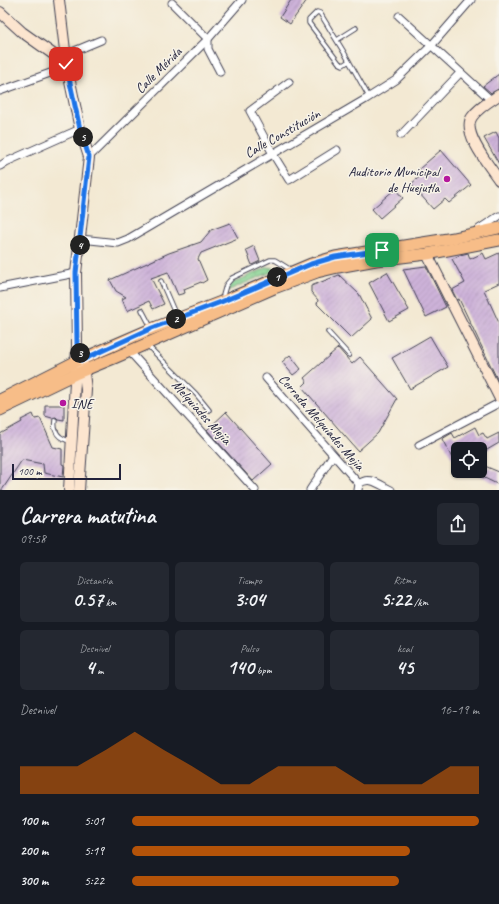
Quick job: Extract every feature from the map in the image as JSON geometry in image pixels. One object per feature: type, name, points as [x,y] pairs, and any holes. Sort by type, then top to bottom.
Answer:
[{"type":"main road","points":[[0,410],[79,373],[130,352],[293,271],[311,264],[335,257],[454,238],[499,228]]},
{"type":"main road","points":[[0,400],[79,361],[150,329],[177,319],[222,306],[304,277],[338,267],[376,260],[426,254],[499,240]]},
{"type":"main road","points":[[150,329],[150,342]]},
{"type":"street","points":[[59,0],[66,62],[80,129],[89,157],[76,273],[79,373],[69,490]]},
{"type":"street","name":"Calle Mérida","points":[[89,157],[208,39],[242,0]]},
{"type":"street","name":"Calle Constitución","points":[[81,239],[118,243],[128,240],[369,97],[396,80],[431,46],[471,0]]},
{"type":"street","points":[[172,3],[208,39],[208,49],[220,72]]},
{"type":"street","points":[[0,12],[22,32],[66,62]]},
{"type":"street","points":[[399,16],[460,73],[495,98],[472,117],[469,127],[472,138],[499,180]]},
{"type":"street","points":[[0,91],[66,62],[101,40]]},
{"type":"street","points":[[401,135],[460,73]]},
{"type":"street","points":[[289,82],[250,111],[289,180],[337,150]]},
{"type":"street","points":[[0,166],[80,129]]},
{"type":"street","points":[[472,234],[499,216]]},
{"type":"street","points":[[426,254],[499,397]]},
{"type":"street","points":[[0,288],[76,273]]},
{"type":"street","name":"Melquiades Mejía","points":[[130,352],[255,490]]},
{"type":"street","points":[[79,373],[86,390],[79,490]]},
{"type":"street","name":"Cerrada Melquíades Mejía","points":[[266,378],[360,484]]},
{"type":"street","points":[[419,445],[499,403]]},
{"type":"street","points":[[72,443],[82,446]]},
{"type":"street","points":[[310,490],[333,455]]},
{"type":"street","points":[[360,484],[369,479],[391,490]]},
{"type":"lane","points":[[349,61],[343,65],[339,63],[309,23],[309,20],[314,14],[317,12],[320,13],[337,40],[349,61],[369,97]]},
{"type":"lane","points":[[337,40],[356,28]]},
{"type":"lane","points":[[222,306],[226,285],[232,278],[270,260],[275,260],[304,277]]},
{"type":"lane","points":[[161,281],[177,319]]},
{"type":"lane","points":[[142,310],[150,329]]},
{"type":"lane","points":[[328,332],[349,355]]},
{"type":"lane","points":[[150,342],[209,410]]},
{"type":"lane","points":[[55,420],[55,430],[59,436],[72,443]]},
{"type":"green space","points":[[268,267],[276,270],[227,291],[230,284]]},
{"type":"building","points":[[291,0],[307,0],[290,24],[280,17]]},
{"type":"building","points":[[499,74],[499,89],[491,93],[483,86]]},
{"type":"building","points":[[496,132],[499,138],[499,164],[484,138]]},
{"type":"building","name":"Auditorio Municipal de Huejutla","points":[[441,150],[471,185],[449,203],[445,199],[433,209],[411,184],[423,174],[419,169]]},
{"type":"building","points":[[395,189],[403,198],[380,218],[372,209]]},
{"type":"building","points":[[230,223],[238,238],[201,253],[198,259],[207,280],[184,289],[185,293],[178,295],[168,272],[151,278],[164,304],[153,309],[149,301],[127,311],[122,299],[126,297],[116,291],[110,280],[169,253],[201,242],[211,230]]},
{"type":"building","points":[[254,246],[260,261],[252,265],[246,250]]},
{"type":"building","points":[[468,253],[470,259],[483,253],[486,259],[499,253],[499,283],[484,290],[499,323],[499,383],[459,299],[457,300],[452,290],[465,283],[452,259]]},
{"type":"building","points":[[426,266],[446,307],[426,317],[403,269]]},
{"type":"building","points":[[387,272],[409,310],[389,321],[369,283]]},
{"type":"building","points":[[339,275],[359,294],[372,319],[351,338],[317,304],[318,300],[311,292],[311,286]]},
{"type":"building","points":[[430,336],[448,367],[410,389],[392,358]]},
{"type":"building","points":[[338,348],[352,364],[360,357],[397,399],[378,433],[358,451],[302,387],[307,382],[304,378]]},
{"type":"building","points":[[290,355],[301,369],[293,375],[282,362]]},
{"type":"building","points":[[45,405],[64,405],[64,420],[56,417],[52,418],[45,416]]},
{"type":"building","points":[[226,412],[272,464],[253,481],[207,430]]},
{"type":"building","points":[[33,414],[35,419],[40,418],[53,447],[62,449],[62,464],[64,465],[63,477],[44,473],[43,464],[22,460],[2,490],[0,490],[0,434]]},
{"type":"building","points":[[475,427],[479,435],[483,433],[487,439],[499,433],[499,443],[487,450],[487,442],[451,442],[451,456],[442,439],[452,433],[455,438]]},
{"type":"building","points":[[487,467],[499,472],[499,485],[484,478],[487,478]]},
{"type":"place","name":"Auditorio Municipal de Huejutla","points":[[447,179]]},
{"type":"place","name":"INE","points":[[63,403]]},
{"type":"route","points":[[66,64],[80,129],[89,157],[76,273],[77,345],[82,360],[152,328],[221,302],[260,284],[311,264],[335,257],[382,250]]}]
